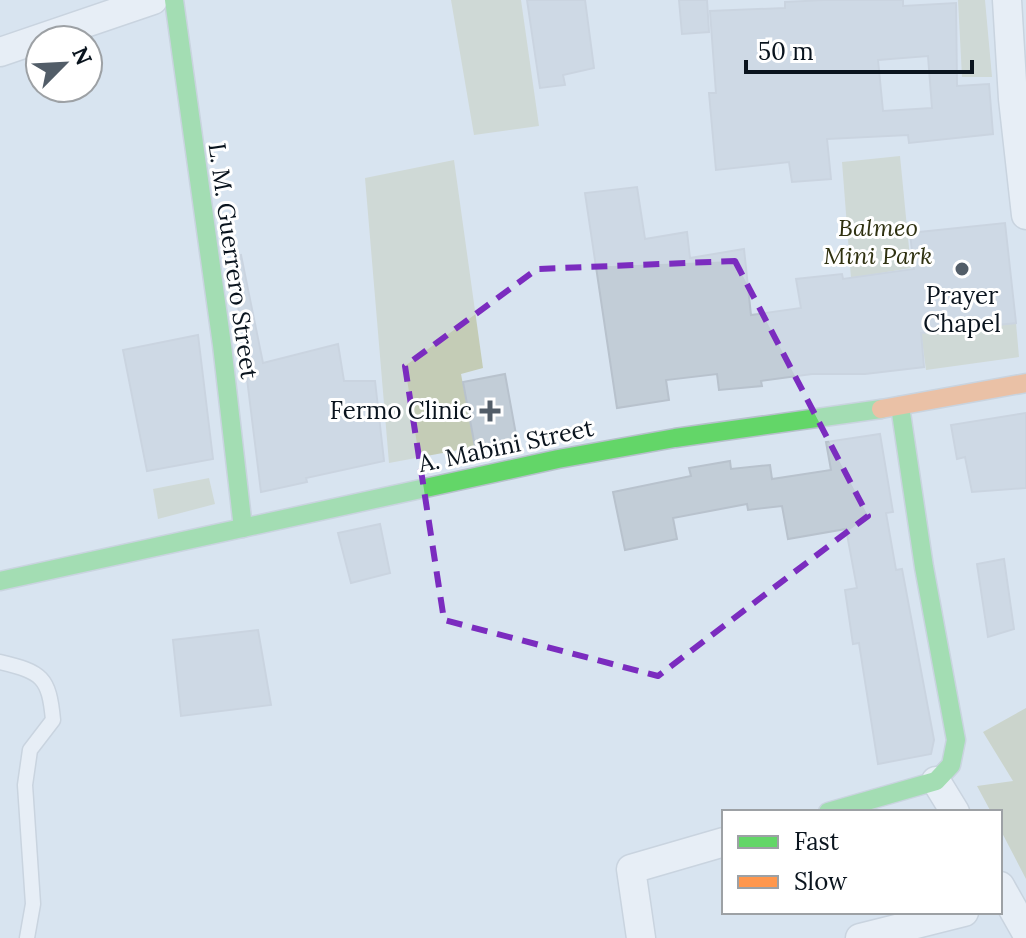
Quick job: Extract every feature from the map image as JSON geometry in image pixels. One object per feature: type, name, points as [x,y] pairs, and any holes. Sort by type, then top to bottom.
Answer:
[{"type":"main road","name":"L. M. Guerrero Street","points":[[174,0],[222,345],[243,528]]},
{"type":"main road","name":"A. Mabini Street","points":[[0,581],[366,500],[660,440],[900,406],[1026,383]]},
{"type":"main road","points":[[835,810],[936,781],[951,765],[956,740],[924,567],[900,406]]},
{"type":"street","points":[[0,52],[153,0]]},
{"type":"street","points":[[1007,0],[1013,99],[1026,215]]},
{"type":"street","points":[[936,781],[954,810]]},
{"type":"street","points":[[641,938],[631,869],[722,843]]},
{"type":"street","points":[[1003,896],[1026,932]]},
{"type":"street","points":[[860,938],[956,914]]},
{"type":"lane","points":[[0,662],[35,673],[50,690],[53,720],[30,750],[25,785],[33,904],[27,938]]},
{"type":"highlighted area","points":[[735,261],[868,516],[658,676],[444,620],[405,366],[537,269]]},
{"type":"green space","points":[[451,0],[521,0],[539,126],[474,135]]},
{"type":"green space","points":[[958,0],[985,0],[992,77],[962,77]]},
{"type":"green space","name":"Balmeo Mini Park","points":[[900,156],[911,268],[851,278],[842,162]]},
{"type":"green space","points":[[454,160],[483,368],[461,374],[475,447],[389,463],[365,178]]},
{"type":"green space","points":[[1016,323],[1019,357],[926,370],[921,333]]},
{"type":"green space","points":[[209,478],[215,504],[158,519],[153,489]]},
{"type":"green space","points":[[1026,708],[1026,879],[1002,833],[1002,810],[990,810],[977,786],[1013,781],[983,732]]},
{"type":"building","points":[[527,0],[585,0],[594,68],[563,75],[565,85],[540,88]]},
{"type":"building","points":[[679,0],[707,0],[709,32],[682,34]]},
{"type":"building","points":[[903,0],[903,6],[956,3],[957,86],[989,84],[993,134],[909,143],[908,135],[827,139],[831,179],[792,182],[789,162],[716,170],[709,93],[716,93],[710,11],[785,8],[785,2]],"holes":[[[928,56],[932,108],[883,111],[878,60]]]},
{"type":"building","points":[[637,187],[645,239],[687,232],[690,258],[744,249],[751,315],[801,308],[796,279],[842,274],[843,279],[914,269],[910,233],[1005,223],[1016,323],[921,333],[924,367],[865,374],[812,374],[761,381],[762,386],[719,390],[717,374],[666,380],[669,400],[617,408],[585,193]]},
{"type":"building","points":[[241,255],[263,363],[338,344],[344,381],[375,381],[384,461],[306,478],[307,482],[261,492],[232,257]]},
{"type":"building","points":[[198,335],[213,459],[147,471],[123,350]]},
{"type":"building","name":"Fermo Clinic","points":[[505,374],[517,440],[475,447],[463,382]]},
{"type":"building","points":[[1026,413],[1026,488],[972,492],[965,457],[957,459],[951,425]]},
{"type":"building","points":[[880,434],[893,512],[886,513],[896,570],[902,569],[934,740],[931,754],[878,764],[859,643],[853,644],[845,590],[857,588],[846,529],[788,539],[782,506],[748,510],[747,504],[673,518],[677,539],[625,550],[613,492],[691,476],[689,468],[730,461],[731,469],[770,465],[772,479],[831,470],[826,442]]},
{"type":"building","points":[[380,524],[390,573],[351,583],[338,533]]},
{"type":"building","points":[[1004,559],[1014,629],[988,637],[977,564]]},
{"type":"building","points":[[258,630],[271,705],[181,716],[173,640]]},
{"type":"traffic: fast","points":[[174,0],[222,345],[243,528]]},
{"type":"traffic: fast","points":[[835,810],[936,781],[951,765],[956,740],[924,567],[900,406]]},
{"type":"traffic: fast","points":[[0,581],[558,459],[675,438],[881,409]]},
{"type":"traffic: slow","points":[[881,409],[1026,383]]},
{"type":"place","name":"Prayer Chapel","points":[[962,269]]},
{"type":"place","name":"Fermo Clinic","points":[[490,411]]}]
